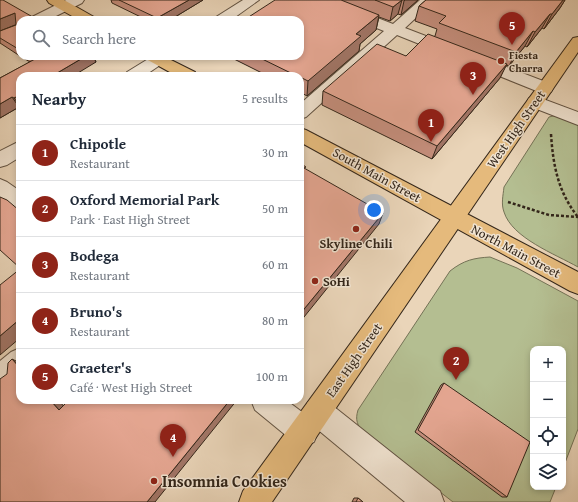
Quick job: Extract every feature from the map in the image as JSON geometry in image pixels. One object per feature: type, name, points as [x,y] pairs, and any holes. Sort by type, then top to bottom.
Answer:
[{"type":"main road","points":[[65,2],[84,16]]},
{"type":"main road","name":"West High Street","points":[[454,217],[578,41]]},
{"type":"main road","points":[[163,60],[182,72]]},
{"type":"main road","name":"South Main Street","points":[[304,136],[454,217]]},
{"type":"main road","name":"North Main Street","points":[[454,217],[578,284]]},
{"type":"main road","name":"East High Street","points":[[254,502],[454,217]]},
{"type":"street","points":[[227,16],[252,0]]},
{"type":"street","points":[[319,0],[394,30],[540,95],[578,119]]},
{"type":"street","points":[[304,109],[428,0]]},
{"type":"street","points":[[43,16],[65,2]]},
{"type":"street","points":[[138,72],[154,60]]},
{"type":"street","points":[[0,160],[16,150]]},
{"type":"street","points":[[0,188],[16,199]]},
{"type":"street","points":[[0,378],[16,364]]},
{"type":"street","points":[[273,404],[311,422],[429,502]]},
{"type":"path","points":[[551,134],[555,172],[560,188],[578,217]]},
{"type":"path","points":[[508,202],[549,215],[578,217]]},
{"type":"green space","points":[[558,116],[578,124],[578,267],[535,244],[516,230],[504,212],[502,200],[504,187],[549,117]]},
{"type":"green space","points":[[490,257],[517,268],[578,301],[578,429],[566,460],[566,346],[530,346],[530,490],[555,490],[550,502],[453,502],[364,433],[357,422],[358,410],[450,271],[460,264],[479,258]]},
{"type":"building","points":[[0,0],[3,0],[31,16],[16,16],[16,25],[15,13],[0,19]]},
{"type":"building","points":[[119,0],[189,0],[161,16],[153,16]]},
{"type":"building","points":[[275,0],[341,0],[379,15],[356,34],[361,36],[308,81],[304,79],[304,72],[289,72],[264,60],[304,60],[304,16],[250,16]]},
{"type":"building","points":[[375,0],[402,0],[393,7]]},
{"type":"building","points":[[426,0],[563,0],[535,32],[533,31],[516,52],[439,23],[446,16],[419,6]]},
{"type":"building","points":[[16,25],[16,48],[0,38],[0,31]]},
{"type":"building","points":[[428,34],[507,64],[437,146],[323,91],[377,44],[406,56]]},
{"type":"building","points":[[33,60],[79,60],[59,72],[16,72],[16,97],[12,97],[0,104],[0,78]]},
{"type":"building","points":[[304,168],[383,213],[304,309]]},
{"type":"building","points":[[0,197],[7,200],[16,208],[16,264],[0,250]]},
{"type":"building","points":[[16,272],[16,322],[0,336],[0,285]]},
{"type":"building","points":[[12,359],[16,364],[16,404],[54,404],[59,410],[65,404],[227,404],[147,502],[0,502],[0,379],[7,374],[8,363]]},
{"type":"building","points":[[444,383],[530,442],[507,497],[418,430]]},
{"type":"building","points":[[358,498],[363,502],[356,502]]},
{"type":"place","name":"Graeter's","points":[[512,45]]},
{"type":"place","name":"Fiesta Charra","points":[[501,61]]},
{"type":"place","name":"Bodega","points":[[473,95]]},
{"type":"place","name":"Chipotle","points":[[431,142]]},
{"type":"place","name":"Skyline Chili","points":[[356,229]]},
{"type":"place","name":"SoHi","points":[[315,281]]},
{"type":"place","name":"Oxford Memorial Park","points":[[456,380]]},
{"type":"place","name":"Bruno's","points":[[173,457]]},
{"type":"place","name":"Insomnia Cookies","points":[[154,481]]}]
